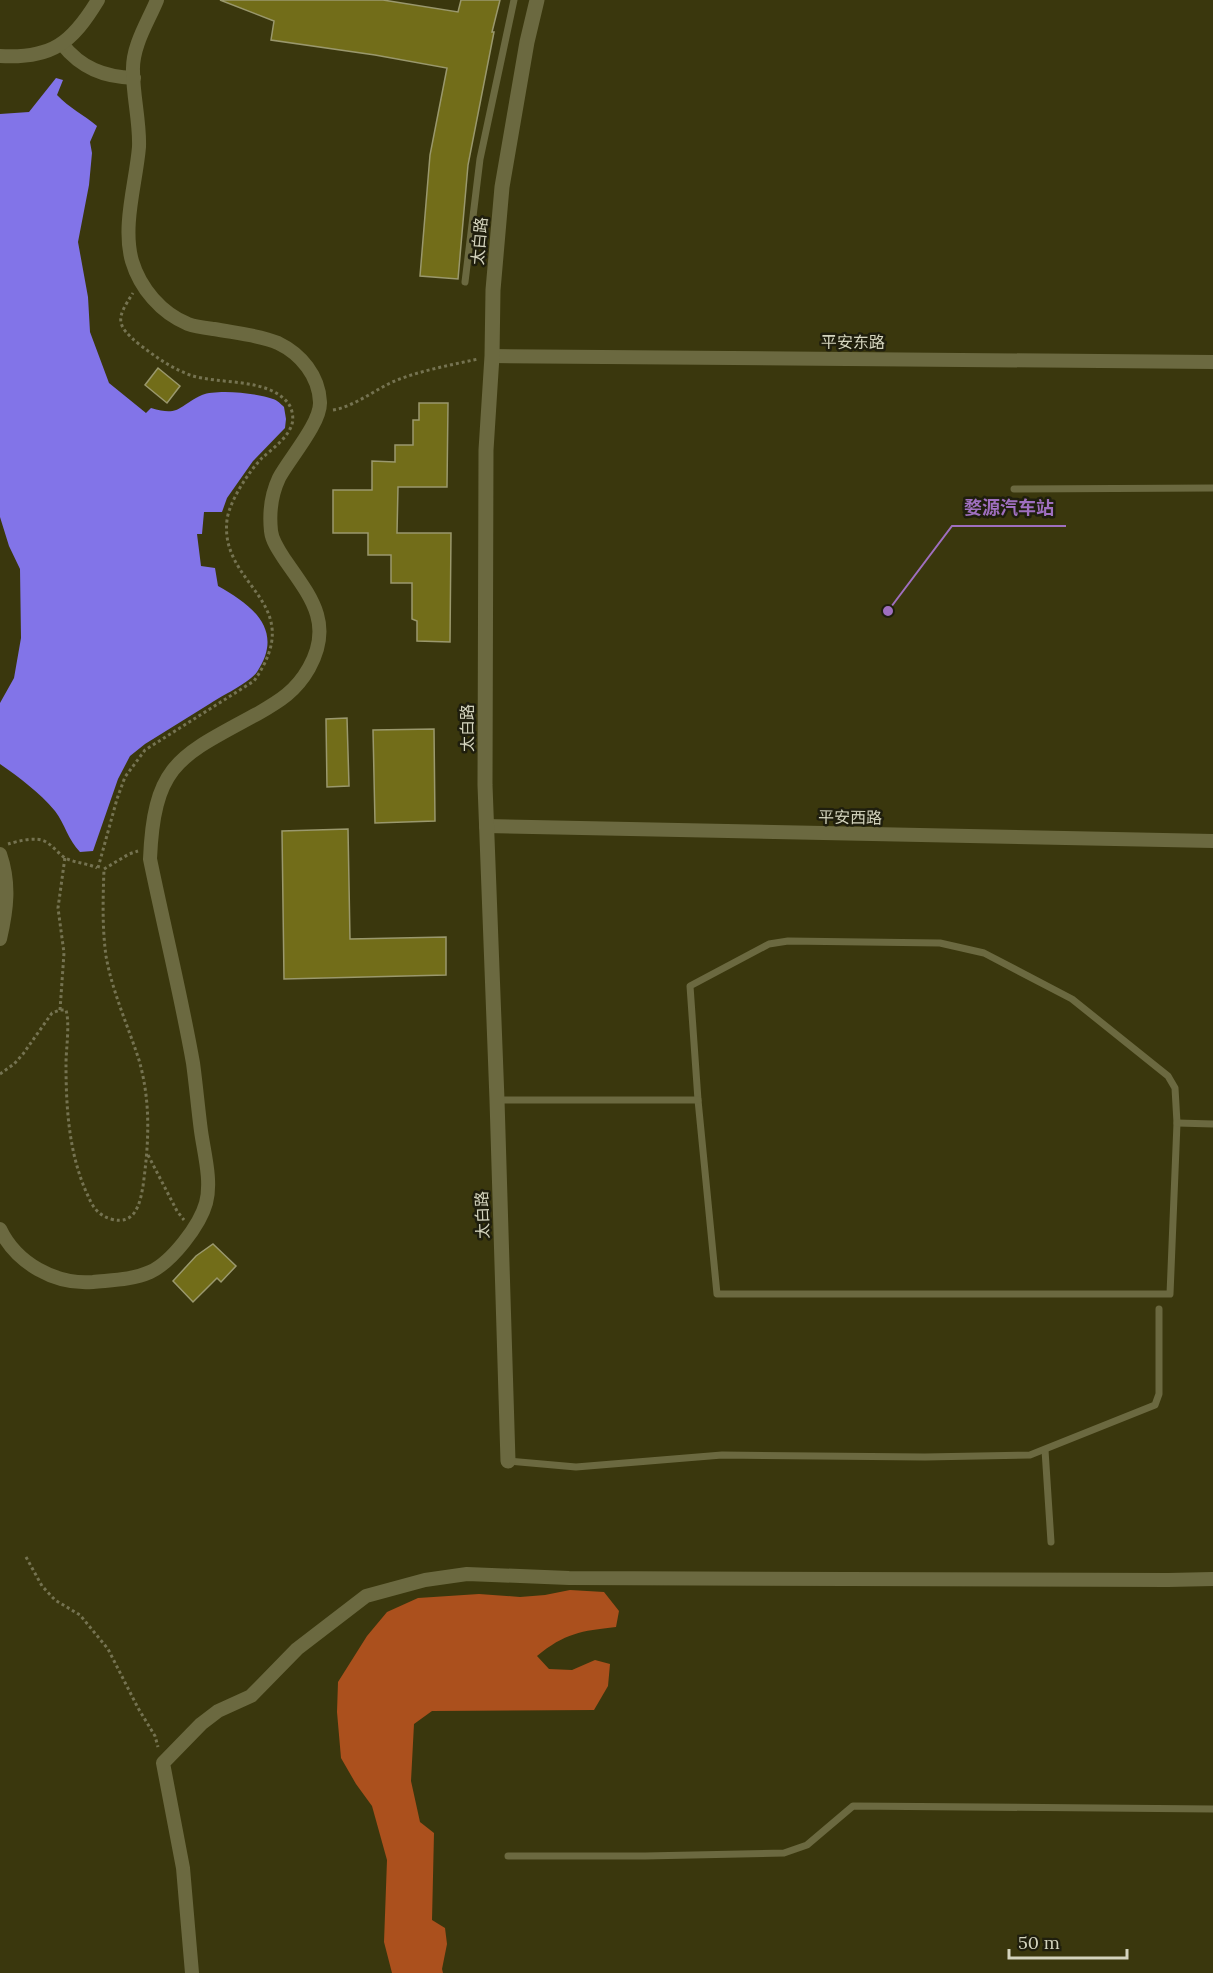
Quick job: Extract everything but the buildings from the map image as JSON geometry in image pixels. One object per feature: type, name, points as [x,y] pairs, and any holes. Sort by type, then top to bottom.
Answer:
[{"type":"street","points":[[0,56],[15,57],[46,53],[63,44],[74,34],[98,0]]},
{"type":"street","points":[[0,1229],[13,1250],[31,1265],[59,1279],[86,1282],[131,1278],[152,1272],[168,1258],[201,1217],[207,1200],[207,1180],[193,1064],[150,859],[152,827],[162,785],[177,763],[195,748],[276,703],[295,689],[318,651],[319,627],[314,602],[278,549],[271,535],[270,518],[271,501],[279,478],[311,428],[321,405],[311,370],[298,356],[278,344],[189,324],[170,314],[144,289],[132,259],[128,225],[137,173],[139,136],[132,71],[136,48],[158,0]]},
{"type":"street","name":"太白路","points":[[508,1461],[485,785],[486,450],[502,187],[527,42],[537,0]]},
{"type":"street","points":[[63,44],[79,61],[91,69],[118,77],[134,78]]},
{"type":"street","name":"平安东路","points":[[492,356],[1213,362]]},
{"type":"street","name":"平安西路","points":[[486,826],[1213,841]]},
{"type":"street","points":[[0,854],[4,865],[7,912],[0,939]]},
{"type":"street","points":[[192,1973],[183,1868],[163,1763],[201,1724],[218,1711],[251,1696],[297,1649],[366,1596],[425,1580],[467,1574],[581,1578],[1213,1579]]},
{"type":"lane","points":[[465,282],[480,159],[514,0]]},
{"type":"lane","points":[[1014,489],[1213,488]]},
{"type":"lane","points":[[788,941],[940,943],[984,953],[1072,999],[1168,1076],[1175,1088],[1177,1123],[1170,1294],[717,1294],[698,1100],[690,986],[769,944],[788,941]]},
{"type":"lane","points":[[497,1100],[698,1100]]},
{"type":"lane","points":[[1177,1123],[1213,1124]]},
{"type":"lane","points":[[508,1461],[576,1467],[722,1455],[926,1457],[1030,1455],[1155,1405],[1159,1394],[1159,1309]]},
{"type":"lane","points":[[1046,1450],[1051,1542]]},
{"type":"lane","points":[[508,1856],[784,1853],[807,1845],[853,1806],[1213,1809]]},
{"type":"path","points":[[98,868],[125,777],[145,750],[254,681],[265,665],[271,649],[273,631],[271,619],[263,600],[231,552],[226,536],[226,519],[238,491],[260,461],[283,438],[292,426],[293,418],[290,405],[283,397],[261,386],[192,376],[158,359],[133,339],[120,322],[120,314],[140,281]]},
{"type":"path","points":[[317,413],[345,408],[397,380],[492,356]]},
{"type":"path","points":[[0,846],[37,839],[45,841],[75,862],[87,863],[104,869],[129,855],[151,847]]},
{"type":"path","points":[[60,1010],[64,953],[58,908],[65,857]]},
{"type":"path","points":[[0,1074],[23,1054],[52,1013],[66,1010],[69,1018],[66,1039],[66,1090],[69,1128],[88,1198],[97,1212],[105,1218],[115,1220],[127,1218],[136,1212],[141,1200],[149,1119],[144,1081],[106,956],[103,911],[104,869]]},
{"type":"path","points":[[147,1154],[177,1211],[192,1230]]},
{"type":"path","points":[[26,1557],[42,1586],[55,1600],[80,1615],[108,1649],[155,1736],[163,1763]]},
{"type":"shaded area","points":[[56,78],[63,80],[57,95],[97,126],[90,142],[92,153],[89,185],[78,242],[88,297],[90,332],[109,383],[146,413],[151,408],[174,411],[209,393],[237,392],[279,402],[284,407],[286,419],[285,428],[253,461],[227,498],[222,512],[204,512],[202,534],[197,534],[201,566],[215,568],[218,586],[253,610],[261,620],[268,644],[265,657],[257,672],[248,680],[145,744],[130,756],[118,779],[93,851],[80,852],[49,804],[0,764],[0,703],[14,678],[21,638],[20,569],[9,546],[0,517],[0,114],[29,112]]},
{"type":"shaded area","points":[[570,1590],[604,1592],[619,1611],[616,1627],[574,1634],[556,1642],[537,1656],[549,1669],[572,1670],[595,1660],[610,1664],[608,1686],[594,1710],[432,1711],[414,1724],[411,1781],[420,1822],[434,1833],[432,1920],[445,1928],[447,1944],[443,1973],[392,1973],[384,1942],[387,1860],[372,1806],[341,1758],[337,1712],[338,1682],[367,1636],[387,1612],[418,1598],[479,1594],[520,1597]]},
{"type":"place","name":"婺源汽车站","points":[[888,611]]}]
